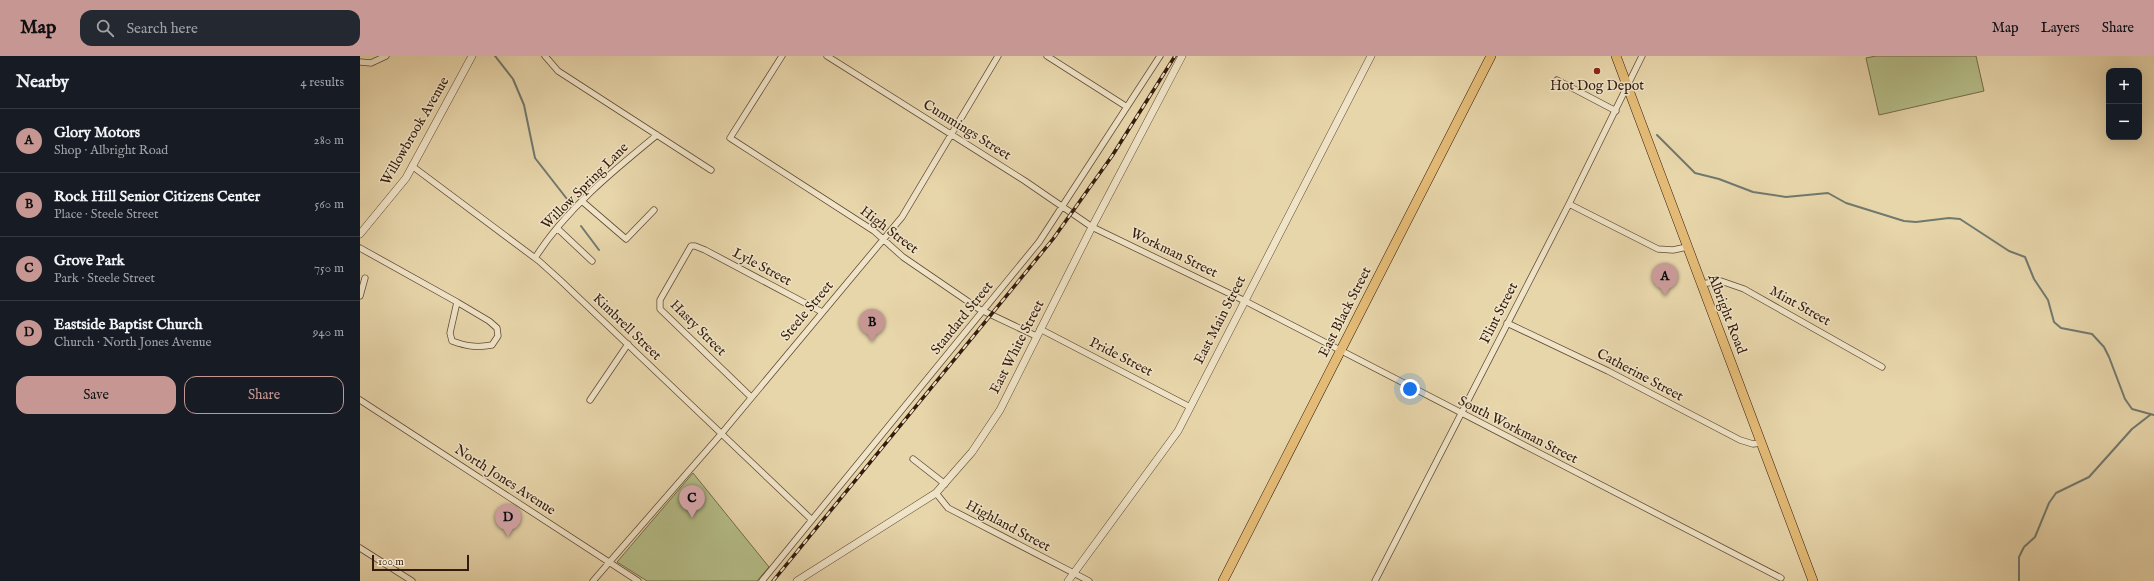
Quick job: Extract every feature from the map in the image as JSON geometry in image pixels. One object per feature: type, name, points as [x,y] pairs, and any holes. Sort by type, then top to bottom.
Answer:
[{"type":"main road","name":"East Black Street","points":[[1223,581],[1491,56]]},
{"type":"main road","name":"Albright Road","points":[[1616,56],[1813,581]]},
{"type":"street","points":[[360,62],[371,63],[386,56]]},
{"type":"street","name":"Willowbrook Avenue","points":[[360,234],[391,198],[412,166],[472,56]]},
{"type":"street","points":[[546,56],[558,71],[711,170]]},
{"type":"street","name":"High Street","points":[[782,56],[730,138],[874,231],[903,257],[984,311],[1036,336]]},
{"type":"street","name":"Cummings Street","points":[[827,56],[1063,206],[1092,227]]},
{"type":"street","name":"Steele Street","points":[[593,581],[722,433],[902,217],[950,134],[998,56]]},
{"type":"street","points":[[1047,56],[1127,107]]},
{"type":"street","name":"Standard Street","points":[[762,581],[1039,242],[1160,56]]},
{"type":"street","name":"East White Street","points":[[797,581],[936,493],[972,452],[987,432],[1000,410],[1092,227],[1182,56]]},
{"type":"street","name":"East Main Street","points":[[1068,581],[1166,449],[1190,407],[1371,56]]},
{"type":"street","name":"Flint Street","points":[[1375,581],[1569,204],[1642,56]]},
{"type":"street","points":[[1557,80],[1616,111]]},
{"type":"street","name":"Willow Spring Lane","points":[[535,258],[558,229],[583,202],[630,157],[657,135]]},
{"type":"street","name":"Kimbrell Street","points":[[412,166],[535,258],[628,344],[812,520]]},
{"type":"street","points":[[583,202],[626,239],[654,210]]},
{"type":"street","points":[[1569,204],[1658,249],[1673,250],[1687,247]]},
{"type":"street","name":"Workman Street","points":[[1092,227],[1245,301]]},
{"type":"street","points":[[558,229],[592,261]]},
{"type":"street","name":"Lyle Street","points":[[691,246],[705,250],[822,312]]},
{"type":"street","name":"Hasty Street","points":[[691,246],[660,300],[660,309],[751,397]]},
{"type":"street","points":[[360,248],[456,302],[489,321],[498,328],[498,336],[492,345],[478,348],[465,346],[452,341],[450,333],[456,302]]},
{"type":"street","points":[[360,296],[366,278]]},
{"type":"street","name":"Mint Street","points":[[1701,284],[1721,281],[1744,289],[1882,367]]},
{"type":"street","name":"South Workman Street","points":[[1245,301],[1461,414],[1781,578]]},
{"type":"street","name":"Catherine Street","points":[[1507,323],[1608,371],[1740,440],[1753,444],[1761,443]]},
{"type":"street","name":"Pride Street","points":[[1040,329],[1190,407]]},
{"type":"street","points":[[590,400],[628,344]]},
{"type":"street","name":"North Jones Avenue","points":[[360,400],[638,581]]},
{"type":"street","points":[[913,459],[945,484]]},
{"type":"street","name":"Highland Street","points":[[936,493],[948,508],[1089,581]]},
{"type":"street","points":[[360,548],[412,581]]},
{"type":"green space","points":[[1876,56],[1976,56],[1984,91],[1879,115],[1866,58]]},
{"type":"green space","points":[[693,473],[769,567],[757,581],[647,581],[617,562]]},
{"type":"waterway","points":[[495,56],[513,79],[524,105],[535,158],[567,199]]},
{"type":"waterway","points":[[1657,135],[1695,173],[1719,179],[1753,192],[1786,197],[1828,193],[1846,203],[1904,221],[1916,222],[1949,218],[1960,219],[2009,251],[2025,257],[2034,279],[2048,300],[2054,322],[2061,328],[2092,334],[2104,347],[2125,399],[2132,409],[2154,415]]},
{"type":"waterway","points":[[581,226],[599,250]]},
{"type":"waterway","points":[[2019,581],[2019,557],[2024,547],[2035,537],[2049,503],[2056,493],[2089,477],[2132,429],[2150,415]]},
{"type":"railway","points":[[773,581],[1053,239],[1112,156],[1175,56]]},
{"type":"place","name":"Hot Dog Depot","points":[[1597,71]]},
{"type":"place","name":"Glory Motors","points":[[1665,296]]},
{"type":"place","name":"Rock Hill Senior Citizens Center","points":[[872,342]]},
{"type":"place","name":"Grove Park","points":[[692,518]]},
{"type":"place","name":"Eastside Baptist Church","points":[[508,537]]}]
